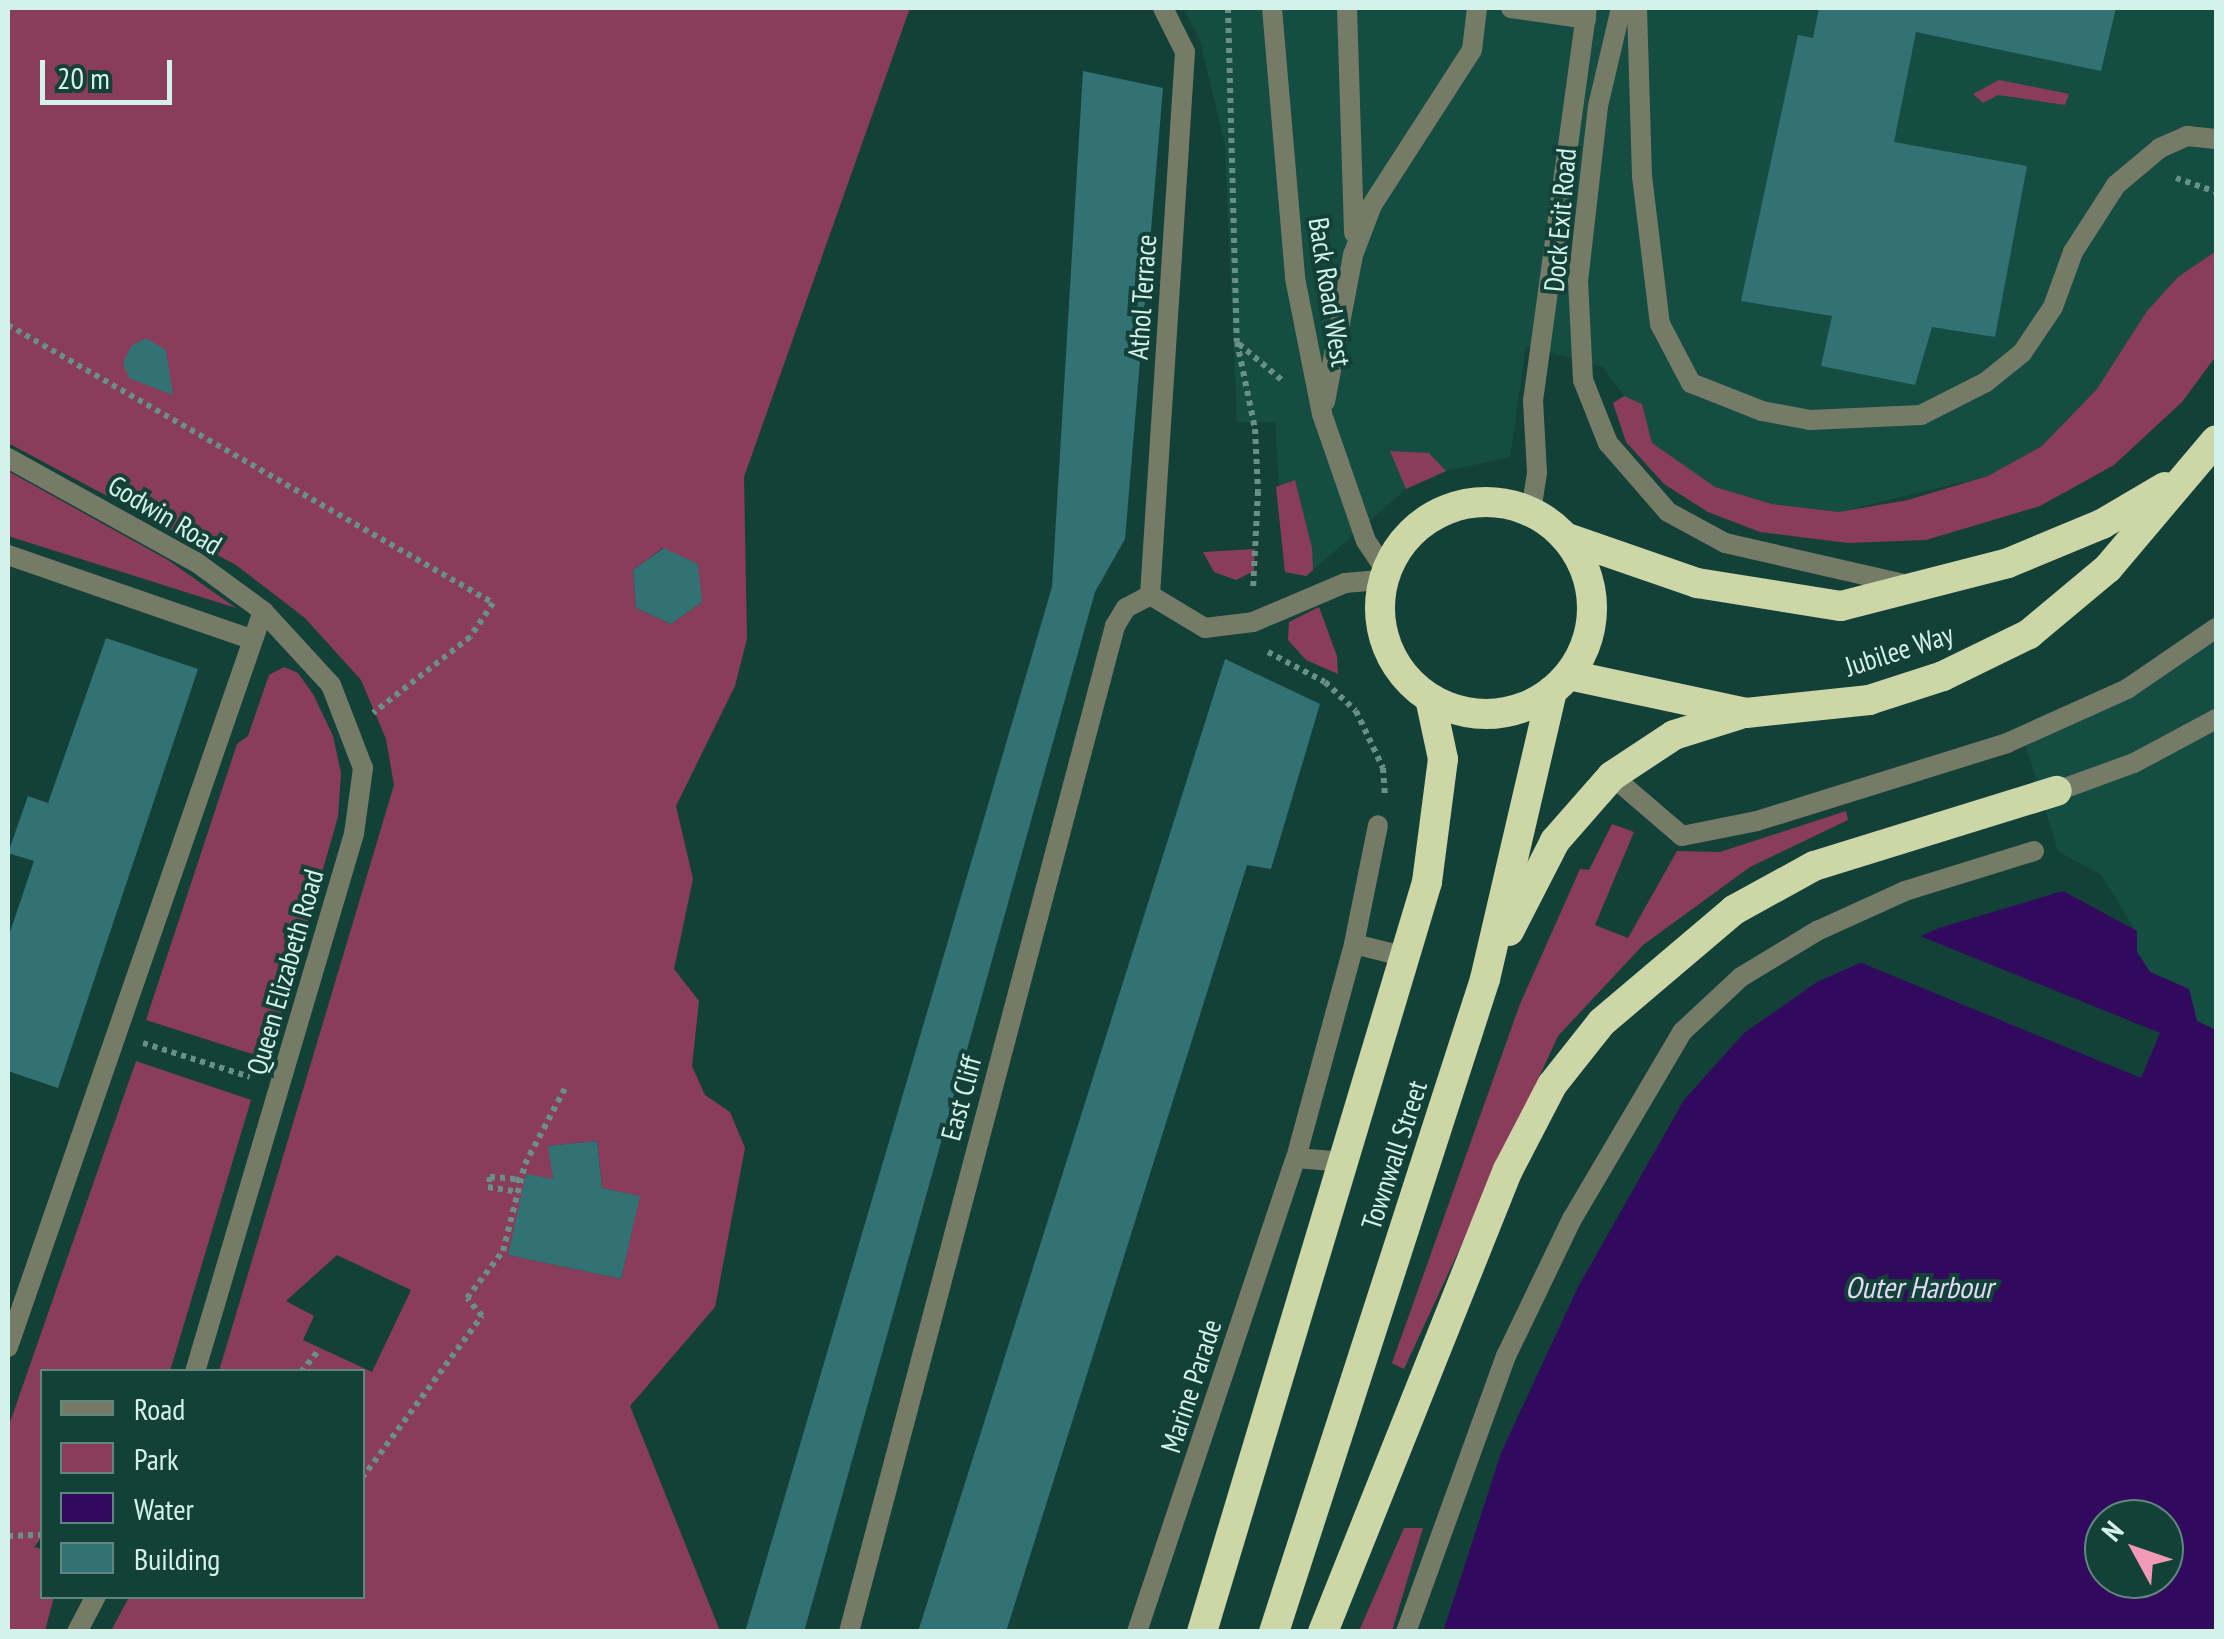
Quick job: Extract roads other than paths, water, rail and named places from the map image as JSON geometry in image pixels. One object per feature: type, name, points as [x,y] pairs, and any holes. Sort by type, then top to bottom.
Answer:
[{"type":"highway","name":"Jubilee Way","points":[[1561,683],[1746,713],[1869,700],[1943,676],[2029,634],[2108,568],[2216,440]]},
{"type":"highway","name":"Jubilee Way","points":[[1566,538],[1697,584],[1780,601],[1841,606],[2058,542],[2181,478]]},
{"type":"highway","points":[[1501,502],[1531,511],[1566,538],[1591,591],[1592,620],[1561,683],[1505,712],[1480,714],[1430,698],[1392,655],[1381,630],[1385,576],[1414,530],[1440,512],[1501,502]]},
{"type":"highway","name":"Townwall Street","points":[[1274,1632],[1485,979],[1561,683]]},
{"type":"highway","name":"Townwall Street","points":[[1202,1632],[1406,957],[1439,818],[1443,759],[1430,698]]},
{"type":"highway","points":[[1485,979],[1555,840],[1612,776],[1674,735],[1746,713]]},
{"type":"highway","points":[[1323,1632],[1508,1170],[1552,1085],[1602,1022],[1734,910],[1814,866],[2057,790]]},
{"type":"street","name":"Athol Terrace","points":[[1150,595],[1185,52],[1163,8]]},
{"type":"street","name":"Back Road West","points":[[1272,8],[1295,278],[1322,414],[1366,541],[1385,576]]},
{"type":"street","points":[[1322,414],[1353,255],[1357,194],[1347,8]]},
{"type":"street","points":[[1353,255],[1372,204],[1472,50],[1478,8]]},
{"type":"street","points":[[1511,8],[1587,13]]},
{"type":"street","name":"Dock Exit Road","points":[[1621,8],[1598,106],[1578,281],[1582,380],[1608,443],[1668,512],[1725,544],[1916,586]]},
{"type":"street","points":[[1637,8],[1642,176],[1660,324],[1691,383],[1762,412],[1810,420],[1921,416],[1986,382],[2022,353],[2053,307],[2073,252],[2116,186],[2160,148],[2186,136],[2216,139]]},
{"type":"street","name":"Dock Exit Road","points":[[1531,511],[1537,472],[1533,401],[1587,13]]},
{"type":"street","name":"Godwin Road","points":[[8,458],[196,562],[263,611]]},
{"type":"street","points":[[8,555],[250,639]]},
{"type":"street","points":[[1150,595],[1205,628],[1252,622],[1345,582],[1385,576]]},
{"type":"street","name":"East Cliff","points":[[848,1632],[1115,626],[1126,608],[1150,595]]},
{"type":"street","points":[[8,1347],[250,639],[263,611]]},
{"type":"street","name":"Queen Elizabeth Road","points":[[195,1369],[354,834],[364,768],[353,728],[331,685],[263,611]]},
{"type":"street","points":[[1612,776],[1682,836],[1757,821],[2008,743],[2128,689],[2216,628]]},
{"type":"street","points":[[2057,790],[2134,763],[2216,719]]},
{"type":"street","points":[[1654,841],[1664,820]]},
{"type":"street","name":"Marine Parade","points":[[1136,1632],[1296,1158],[1354,944],[1378,825]]},
{"type":"street","points":[[1406,1632],[1506,1356],[1572,1219],[1682,1032],[1741,978],[1817,931],[1905,891],[2034,852]]},
{"type":"street","points":[[1354,944],[1406,957]]},
{"type":"street","points":[[1296,1158],[1345,1162]]},
{"type":"street","points":[[78,1632],[94,1599]]},
{"type":"water","name":"Outer Harbour","points":[[2063,891],[2137,931],[2137,952],[2150,972],[2189,989],[2197,1021],[2216,1030],[2216,1631],[1443,1632],[1501,1453],[1578,1287],[1684,1100],[1744,1033],[1817,982],[1939,928]]}]
